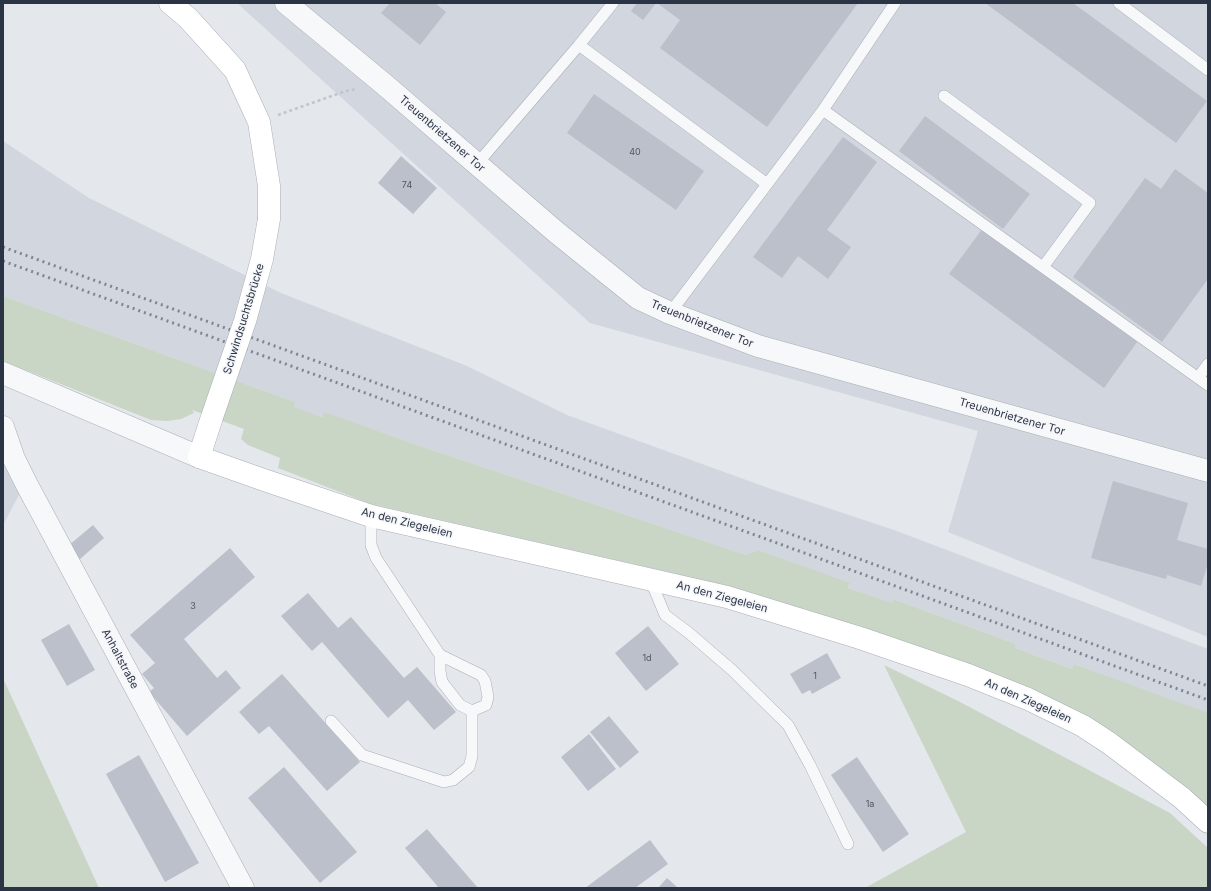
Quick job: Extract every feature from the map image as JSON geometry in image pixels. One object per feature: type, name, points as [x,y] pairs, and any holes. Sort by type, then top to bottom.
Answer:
[{"type":"street","points":[[170,3],[188,18],[235,70],[259,122]]},
{"type":"street","name":"Treuenbrietzener Tor","points":[[286,3],[385,85],[556,232],[638,298],[670,313],[758,346],[1208,471]]},
{"type":"street","name":"Schwindsuchtsbrücke","points":[[199,457],[245,321],[262,259],[269,219],[269,186],[259,122]]},
{"type":"street","points":[[4,376],[199,457]]},
{"type":"street","name":"Anhaltstraße","points":[[3,427],[14,459],[27,485],[243,888]]},
{"type":"street","name":"An den Ziegeleien","points":[[199,457],[371,516],[726,597],[793,617],[968,675],[1028,699],[1083,726],[1109,743],[1182,798],[1208,822]]},
{"type":"lane","points":[[477,164],[613,3]]},
{"type":"lane","points":[[670,313],[823,110],[895,3]]},
{"type":"lane","points":[[1119,3],[1208,70]]},
{"type":"lane","points":[[579,45],[767,184]]},
{"type":"lane","points":[[944,96],[1090,204],[1043,267]]},
{"type":"lane","points":[[823,110],[1208,385]]},
{"type":"lane","points":[[1198,378],[1208,364]]},
{"type":"lane","points":[[371,516],[372,551],[440,655],[481,674],[485,681],[488,696],[486,705],[472,711],[460,705],[442,682],[440,655]]},
{"type":"lane","points":[[650,579],[665,615],[689,632],[732,670],[788,726],[810,765],[848,844]]},
{"type":"lane","points":[[331,721],[362,755],[444,782],[453,780],[469,767],[472,756],[472,711]]},
{"type":"path","points":[[259,122],[346,90],[385,85]]},
{"type":"shaded area","points":[[237,3],[1208,3],[1208,637],[948,532],[978,431],[590,323]]},
{"type":"shaded area","points":[[3,141],[89,198],[281,293],[467,366],[567,415],[771,489],[894,530],[1208,649],[1208,714],[1074,664],[1072,669],[1015,648],[1016,644],[893,599],[892,604],[848,588],[850,584],[758,550],[746,555],[324,413],[322,417],[293,407],[295,402],[3,296]]},
{"type":"shaded area","points":[[3,457],[20,493],[3,525]]},
{"type":"green space","points":[[3,296],[295,402],[294,407],[322,417],[324,412],[414,444],[746,555],[758,550],[850,583],[848,588],[892,603],[893,599],[1016,644],[1015,648],[1072,669],[1074,664],[1208,713],[1208,809],[1137,750],[743,591],[664,571],[371,504],[278,468],[280,458],[248,445],[241,439],[244,429],[192,410],[194,413],[181,419],[168,421],[151,420],[3,361]]},
{"type":"green space","points":[[884,665],[960,702],[1170,813],[1208,848],[1208,888],[865,888],[966,832]]},
{"type":"green space","points":[[3,678],[99,888],[3,888]]},
{"type":"building","points":[[390,3],[435,3],[446,12],[420,45],[381,13]]},
{"type":"building","points":[[637,3],[656,3],[643,20],[631,11]]},
{"type":"building","points":[[657,3],[858,3],[767,127],[660,48],[680,20]]},
{"type":"building","points":[[985,3],[1073,3],[1207,101],[1176,143]]},
{"type":"building","points":[[594,94],[704,171],[676,210],[567,133]]},
{"type":"building","points":[[925,116],[1030,194],[1003,229],[899,151]]},
{"type":"building","points":[[843,137],[877,162],[827,230],[851,247],[828,279],[798,256],[782,278],[753,257]]},
{"type":"building","points":[[401,156],[437,188],[413,214],[378,183]]},
{"type":"building","points":[[1175,169],[1208,193],[1208,279],[1162,342],[1073,277],[1145,178],[1161,189]]},
{"type":"building","points":[[983,228],[1137,342],[1104,388],[949,274]]},
{"type":"building","points":[[1113,481],[1188,503],[1177,540],[1208,549],[1208,563],[1201,586],[1167,575],[1166,579],[1091,558]]},
{"type":"building","points":[[93,525],[104,538],[80,559],[68,546]]},
{"type":"building","points":[[230,548],[255,577],[184,639],[217,678],[226,670],[241,688],[187,736],[149,692],[154,688],[142,674],[155,663],[130,635]]},
{"type":"building","points":[[308,593],[338,628],[351,617],[404,678],[417,667],[456,712],[434,730],[408,700],[388,718],[322,642],[312,651],[281,616]]},
{"type":"building","points":[[69,624],[95,670],[67,686],[41,640]]},
{"type":"building","points":[[648,626],[679,664],[646,691],[615,653]]},
{"type":"building","points":[[827,653],[841,678],[812,694],[810,690],[802,694],[790,674]]},
{"type":"building","points":[[282,674],[360,762],[327,791],[269,726],[259,734],[239,712]]},
{"type":"building","points":[[609,716],[639,752],[620,768],[590,732]]},
{"type":"building","points":[[589,734],[616,769],[588,791],[561,757]]},
{"type":"building","points":[[139,755],[199,863],[165,882],[106,774]]},
{"type":"building","points":[[857,757],[909,834],[883,852],[831,775]]},
{"type":"building","points":[[284,767],[357,852],[320,883],[248,798]]},
{"type":"building","points":[[427,829],[478,888],[439,888],[405,848]]},
{"type":"building","points":[[650,840],[668,864],[635,888],[585,888]]},
{"type":"building","points":[[667,878],[678,888],[658,888]]},
{"type":"railway","points":[[3,247],[1208,686]]},
{"type":"railway","points":[[3,261],[1208,700]]}]
